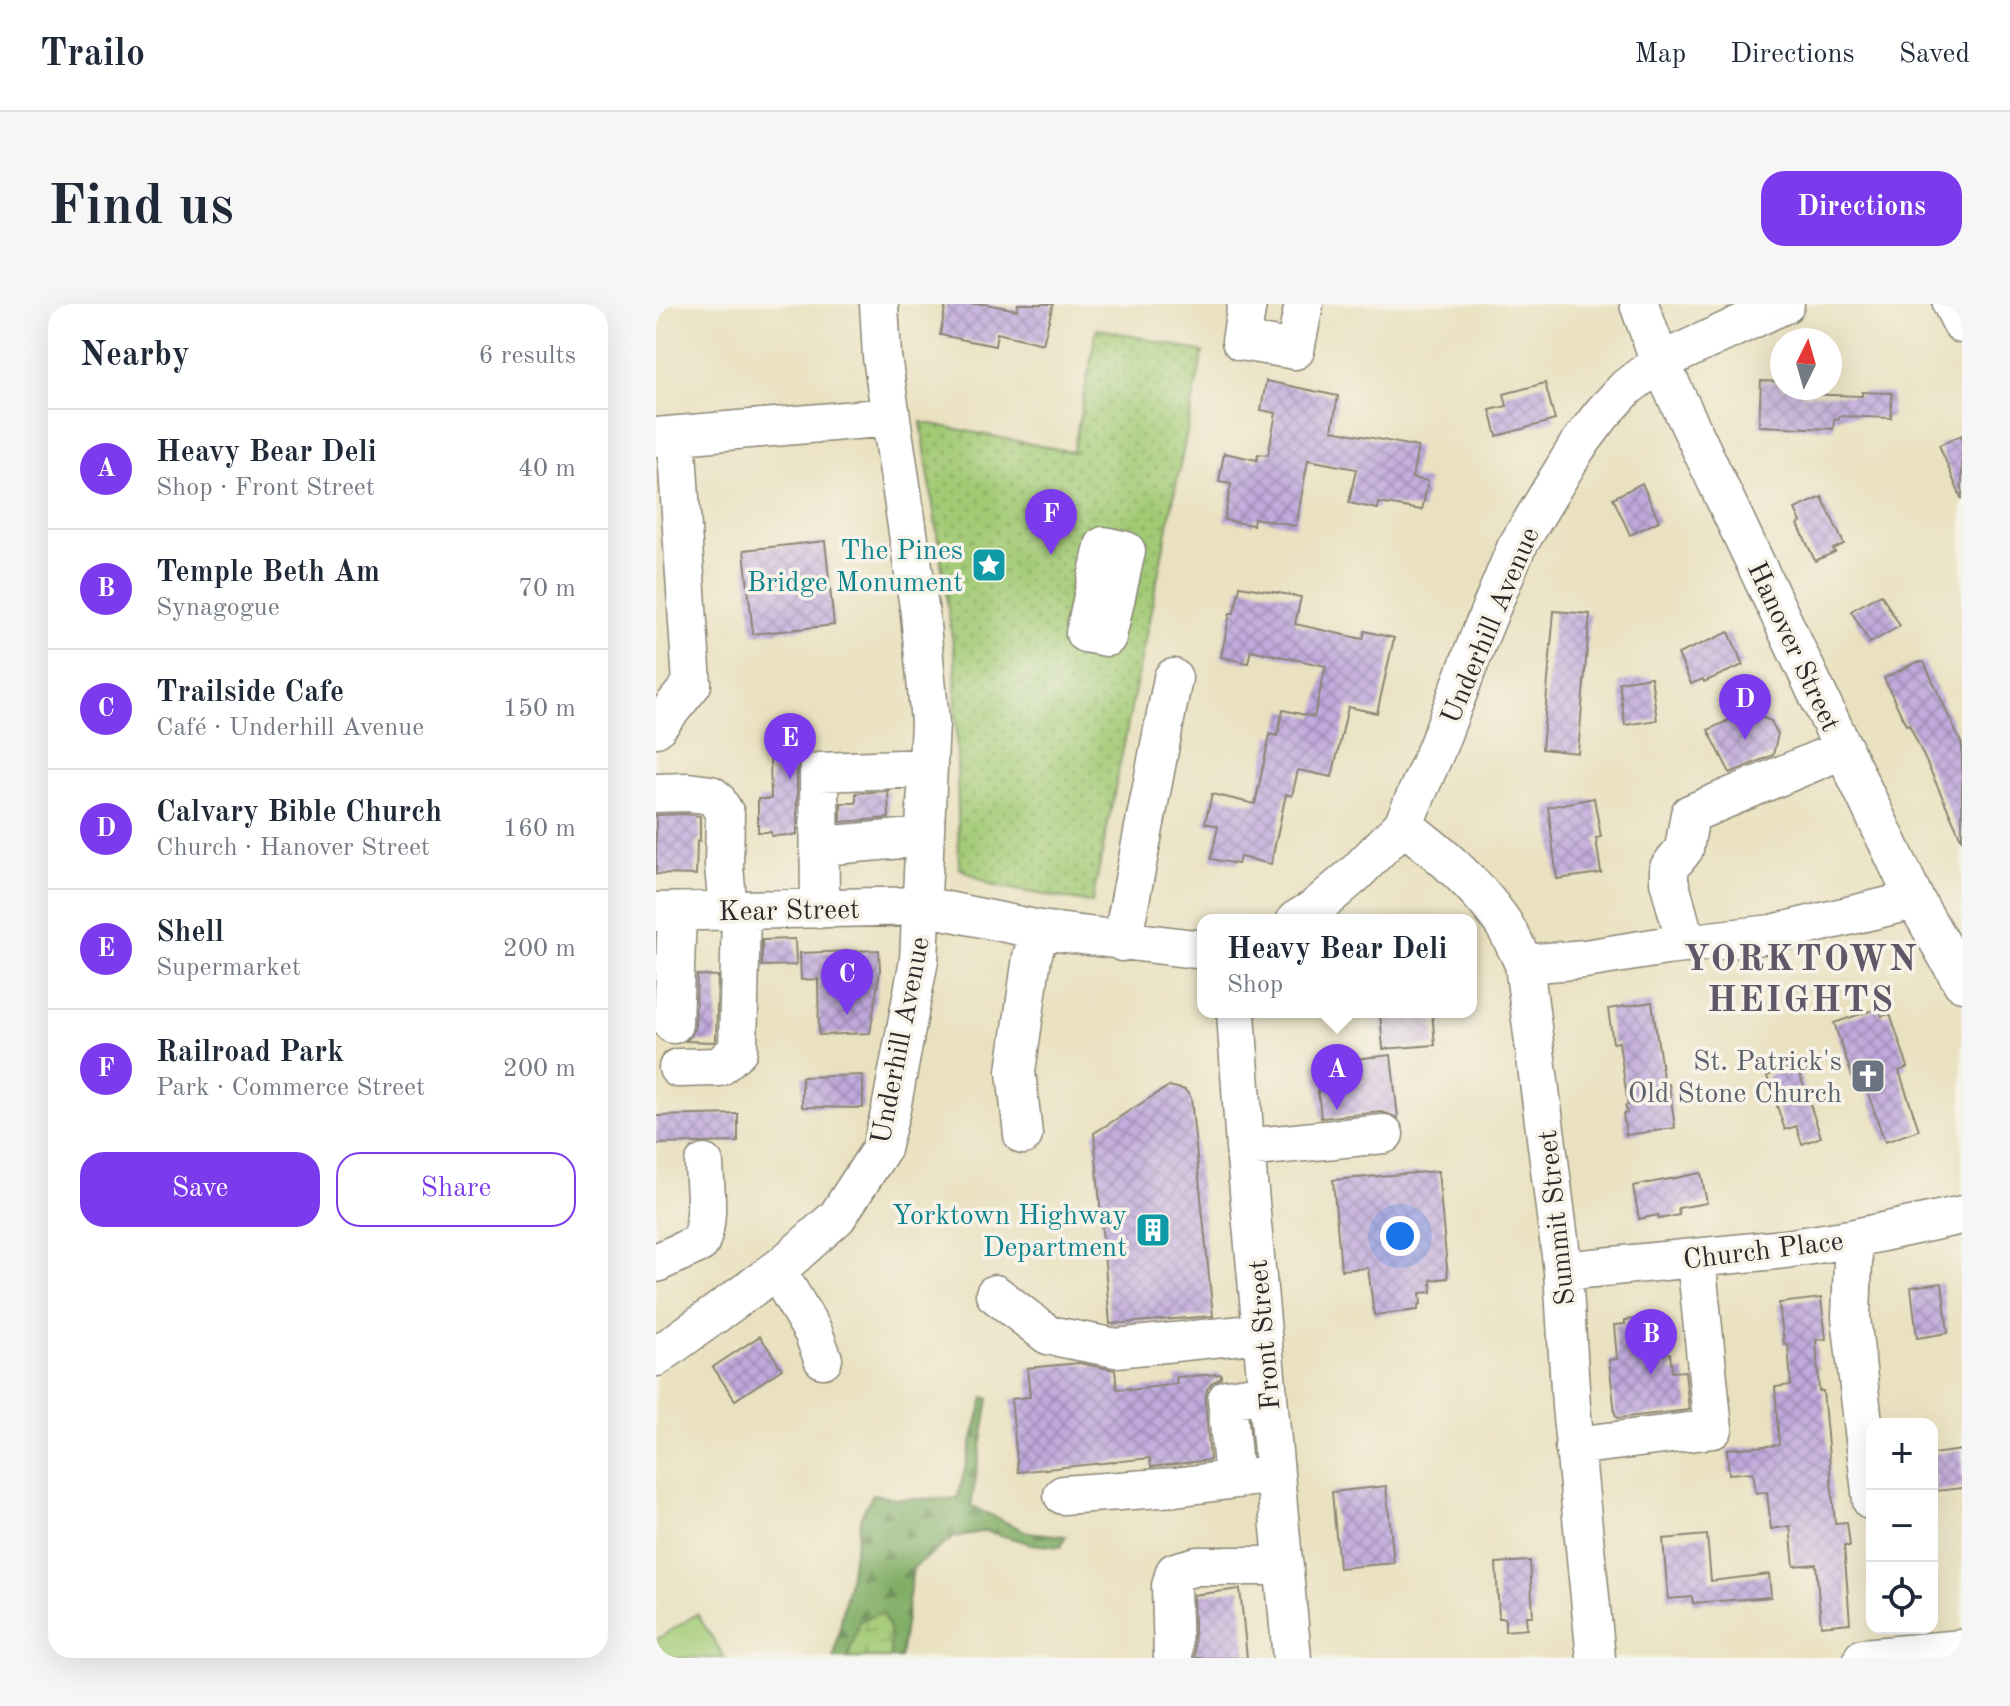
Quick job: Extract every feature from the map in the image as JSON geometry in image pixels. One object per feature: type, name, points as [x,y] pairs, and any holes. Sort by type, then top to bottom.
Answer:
[{"type":"street","points":[[1247,304],[1241,341],[1295,350],[1304,304]]},
{"type":"street","name":"Hanover Street","points":[[1639,304],[1660,362],[1915,900],[1962,982]]},
{"type":"street","name":"Underhill Avenue","points":[[1306,914],[1355,874],[1403,825],[1516,548],[1577,447],[1602,414],[1627,387],[1660,362],[1785,304]]},
{"type":"street","points":[[1952,304],[1962,324]]},
{"type":"street","points":[[872,305],[920,614],[930,722],[923,906]]},
{"type":"street","points":[[656,728],[692,684],[666,436],[891,417]]},
{"type":"street","points":[[1122,942],[1173,678]]},
{"type":"street","points":[[1686,944],[1669,881],[1669,868],[1684,849],[1690,814],[1844,749]]},
{"type":"street","points":[[820,909],[822,846],[819,772],[928,768]]},
{"type":"street","points":[[656,793],[688,792],[711,795],[716,799],[725,814],[724,866],[735,910],[738,1050],[719,1067],[678,1068]]},
{"type":"street","name":"Summit Street","points":[[1403,825],[1435,848],[1458,870],[1502,921],[1524,964],[1563,1271],[1574,1446],[1596,1658]]},
{"type":"street","points":[[822,846],[924,837]]},
{"type":"street","points":[[1524,964],[1772,934],[1915,900]]},
{"type":"street","name":"Underhill Avenue","points":[[661,1343],[777,1271],[837,1217],[881,1149],[919,960],[923,906],[1040,930],[1197,949]]},
{"type":"street","name":"Kear Street","points":[[666,912],[923,906]]},
{"type":"street","points":[[666,912],[673,1024]]},
{"type":"street","points":[[1023,1135],[1016,1071],[1032,957],[1040,930]]},
{"type":"street","name":"Front Street","points":[[1236,1018],[1245,1148],[1292,1658]]},
{"type":"street","points":[[1245,1148],[1384,1134]]},
{"type":"street","points":[[656,1263],[700,1243],[706,1216],[704,1164]]},
{"type":"street","name":"Church Place","points":[[1563,1271],[1785,1249],[1850,1239],[1962,1215]]},
{"type":"street","points":[[1850,1239],[1853,1261],[1851,1317],[1871,1490]]},
{"type":"street","points":[[1574,1446],[1713,1429],[1696,1258]]},
{"type":"street","points":[[777,1271],[813,1332],[823,1359]]},
{"type":"street","points":[[995,1294],[1048,1335],[1116,1348],[1262,1333]]},
{"type":"street","points":[[1234,1479],[1227,1399],[1268,1393]]},
{"type":"street","points":[[1063,1495],[1175,1487],[1275,1474]]},
{"type":"street","points":[[1173,1658],[1171,1586],[1175,1572],[1197,1566],[1284,1566]]},
{"type":"street","points":[[1882,1650],[1962,1649]]},
{"type":"green space","points":[[1097,328],[1203,352],[1092,903],[993,886],[959,868],[955,658],[921,422],[1073,452]]},
{"type":"green space","points":[[984,1397],[989,1399],[971,1506],[1027,1532],[1066,1536],[1061,1547],[1032,1544],[986,1531],[954,1537],[913,1568],[900,1658],[834,1658],[861,1516],[873,1494],[897,1499],[957,1499]]},
{"type":"green space","points":[[882,1612],[889,1629],[891,1658],[848,1658],[860,1621]]},
{"type":"green space","points":[[697,1614],[725,1658],[656,1658],[656,1640]]},
{"type":"building","points":[[946,304],[986,304],[1017,310],[1018,304],[1053,304],[1043,344],[997,333],[995,346],[940,335]]},
{"type":"building","points":[[1266,381],[1338,396],[1332,430],[1418,447],[1412,478],[1428,481],[1422,510],[1379,503],[1378,509],[1349,503],[1356,469],[1308,460],[1296,526],[1254,518],[1253,525],[1224,520],[1231,484],[1219,482],[1224,453],[1257,460],[1258,454],[1268,455],[1276,413],[1261,410]]},
{"type":"building","points":[[1761,381],[1770,381],[1770,400],[1842,400],[1842,395],[1862,396],[1862,392],[1892,393],[1891,418],[1839,416],[1839,419],[1834,419],[1833,429],[1759,426]]},
{"type":"building","points":[[1545,383],[1555,420],[1497,436],[1490,410],[1507,406],[1504,394]]},
{"type":"building","points":[[1962,435],[1962,500],[1939,445]]},
{"type":"building","points":[[1642,483],[1659,521],[1630,535],[1613,498]]},
{"type":"building","points":[[1822,497],[1844,544],[1815,561],[1798,524],[1801,522],[1795,509]]},
{"type":"building","points":[[825,541],[834,625],[753,634],[744,550]]},
{"type":"building","points":[[1240,586],[1301,597],[1295,624],[1363,639],[1365,631],[1394,638],[1377,713],[1348,707],[1332,777],[1298,770],[1292,796],[1286,794],[1271,864],[1240,857],[1238,864],[1211,859],[1218,826],[1205,823],[1212,794],[1255,804],[1270,734],[1277,736],[1283,710],[1314,717],[1326,666],[1251,650],[1248,663],[1221,657],[1230,613],[1234,613]]},
{"type":"building","points":[[1881,594],[1900,626],[1870,643],[1851,611]]},
{"type":"building","points":[[1554,611],[1590,614],[1578,753],[1542,749]]},
{"type":"building","points":[[1729,632],[1743,665],[1704,682],[1703,679],[1691,684],[1678,654]]},
{"type":"building","points":[[1917,662],[1924,662],[1962,745],[1962,840],[1909,724],[1906,725],[1884,678]]},
{"type":"building","points":[[1651,677],[1657,720],[1625,725],[1619,682]]},
{"type":"building","points":[[1748,711],[1771,721],[1778,734],[1773,755],[1730,773],[1708,730]]},
{"type":"building","points":[[803,758],[797,772],[797,835],[771,836],[771,832],[758,832],[758,799],[771,799],[770,759]]},
{"type":"building","points":[[888,791],[889,818],[841,822],[841,803],[856,803],[856,793]]},
{"type":"building","points":[[1594,798],[1601,837],[1596,838],[1601,873],[1557,879],[1548,807]]},
{"type":"building","points":[[656,815],[700,816],[696,875],[656,874]]},
{"type":"building","points":[[795,939],[796,965],[762,966],[762,940]]},
{"type":"building","points":[[879,950],[880,970],[870,1033],[819,1035],[818,979],[801,980],[800,953]]},
{"type":"building","points":[[697,975],[718,976],[714,1042],[686,1041],[695,1026]]},
{"type":"building","points":[[1652,1002],[1664,1084],[1669,1084],[1675,1128],[1626,1135],[1623,1114],[1627,1113],[1625,1106],[1628,1105],[1619,1042],[1613,1043],[1608,1009]]},
{"type":"building","name":"St. Patrick's Old Stone Church","points":[[1879,1008],[1882,1016],[1890,1014],[1908,1067],[1899,1071],[1919,1130],[1885,1142],[1863,1079],[1854,1082],[1834,1023]]},
{"type":"building","points":[[1380,1018],[1433,1018],[1435,1045],[1383,1049]]},
{"type":"building","points":[[1391,1055],[1398,1118],[1382,1112],[1321,1118],[1315,1063]]},
{"type":"building","points":[[1789,1068],[1791,1075],[1799,1072],[1821,1137],[1802,1144],[1796,1126],[1785,1130],[1767,1076]]},
{"type":"building","points":[[863,1075],[863,1108],[802,1107],[802,1077]]},
{"type":"building","name":"Yorktown Highway Department","points":[[1169,1086],[1185,1090],[1191,1098],[1213,1316],[1110,1324],[1094,1133]]},
{"type":"building","points":[[738,1114],[738,1142],[656,1144],[656,1116]]},
{"type":"building","points":[[1438,1171],[1448,1278],[1431,1280],[1432,1292],[1420,1293],[1418,1310],[1374,1315],[1368,1268],[1341,1270],[1333,1180]]},
{"type":"building","points":[[1701,1173],[1707,1203],[1678,1208],[1679,1215],[1639,1219],[1633,1186]]},
{"type":"building","points":[[1942,1283],[1948,1333],[1917,1338],[1911,1287]]},
{"type":"building","points":[[1821,1298],[1826,1339],[1816,1340],[1819,1391],[1823,1391],[1835,1523],[1847,1522],[1850,1546],[1844,1546],[1850,1623],[1821,1626],[1816,1564],[1794,1566],[1790,1526],[1771,1529],[1767,1492],[1756,1493],[1753,1472],[1729,1474],[1727,1449],[1779,1445],[1775,1387],[1791,1385],[1788,1344],[1784,1344],[1779,1303]]},
{"type":"building","points":[[1653,1317],[1657,1354],[1670,1353],[1672,1372],[1685,1371],[1689,1410],[1618,1418],[1609,1360],[1617,1359],[1614,1325],[1625,1324],[1625,1320]]},
{"type":"building","points":[[760,1336],[782,1369],[735,1400],[713,1367]]},
{"type":"building","points":[[1079,1363],[1115,1370],[1117,1389],[1177,1384],[1176,1377],[1221,1374],[1221,1378],[1207,1389],[1205,1400],[1210,1460],[1151,1467],[1150,1458],[1018,1472],[1011,1399],[1030,1397],[1027,1368]]},
{"type":"building","points":[[1962,1450],[1962,1488],[1938,1491],[1938,1453]]},
{"type":"building","points":[[1386,1486],[1394,1563],[1339,1568],[1332,1492]]},
{"type":"building","points":[[1707,1535],[1711,1581],[1769,1574],[1771,1597],[1693,1603],[1692,1597],[1668,1599],[1663,1539]]},
{"type":"building","points":[[1530,1561],[1533,1616],[1526,1616],[1527,1629],[1505,1631],[1505,1618],[1499,1618],[1496,1563]]},
{"type":"building","points":[[1240,1589],[1247,1658],[1195,1658],[1193,1595]]},
{"type":"place","name":"Railroad Park","points":[[1051,555]]},
{"type":"place","name":"The Pines Bridge Monument","points":[[989,565]]},
{"type":"place","name":"Calvary Bible Church","points":[[1745,740]]},
{"type":"place","name":"Shell","points":[[790,779]]},
{"type":"place","name":"Trailside Cafe","points":[[847,1015]]},
{"type":"place","name":"St. Patrick's Old Stone Church","points":[[1868,1076]]},
{"type":"place","name":"Heavy Bear Deli","points":[[1337,1110]]},
{"type":"place","name":"Yorktown Highway Department","points":[[1153,1230]]},
{"type":"place","name":"Temple Beth Am","points":[[1651,1375]]},
{"type":"district","name":"YORKTOWN HEIGHTS","points":[[1801,978]]}]
